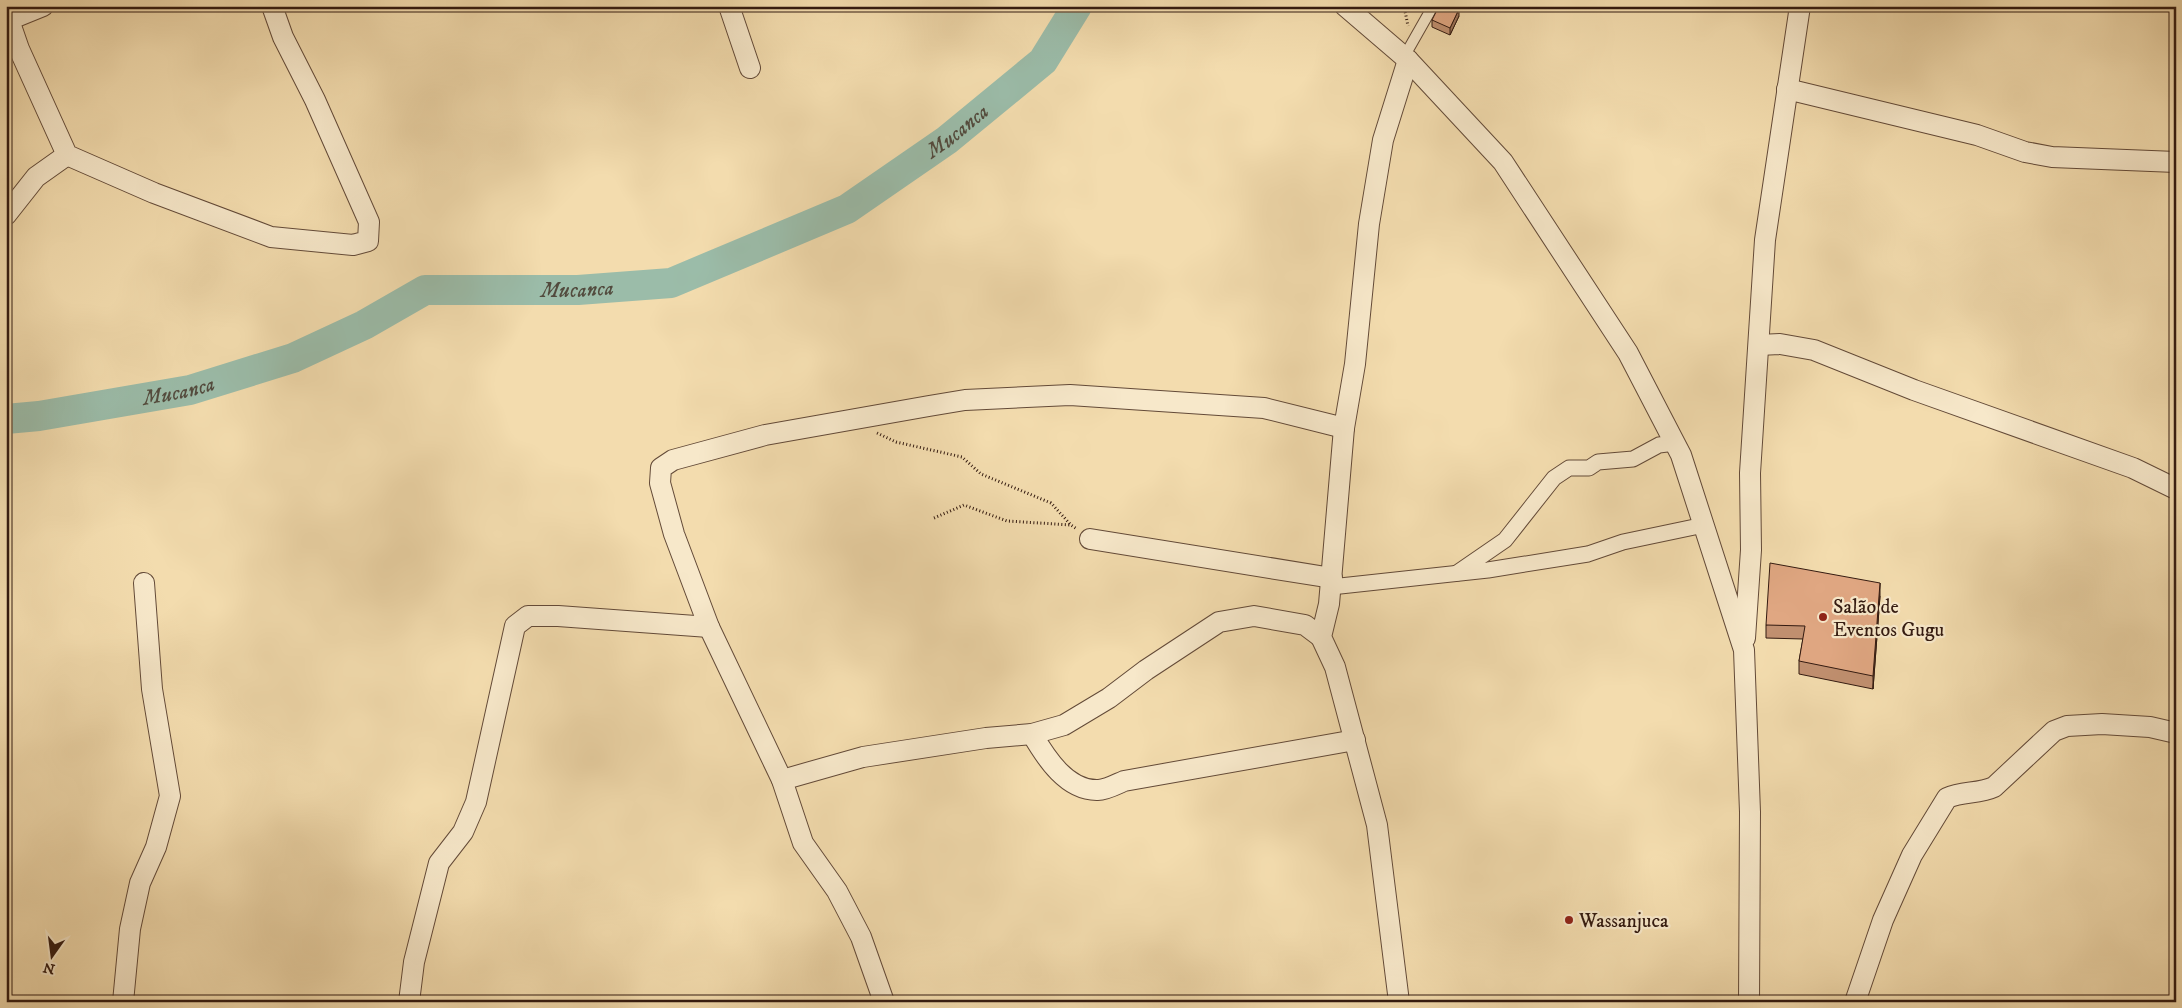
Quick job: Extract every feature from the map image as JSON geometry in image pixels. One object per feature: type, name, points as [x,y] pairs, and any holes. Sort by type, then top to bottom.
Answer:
[{"type":"street","points":[[43,6],[7,20],[67,155],[154,193],[271,237],[352,245],[368,241],[368,222],[315,100],[283,37],[272,6]]},
{"type":"street","points":[[729,6],[750,68]]},
{"type":"street","points":[[1345,6],[1406,59],[1503,162],[1628,353],[1681,455],[1744,650]]},
{"type":"street","points":[[1749,1002],[1750,812],[1744,650],[1751,550],[1750,473],[1765,240],[1800,6]]},
{"type":"street","points":[[1321,637],[1332,583],[1344,428],[1355,364],[1369,224],[1383,140],[1406,59]]},
{"type":"street","points":[[1787,88],[1977,136],[2024,152],[2052,157],[2176,162]]},
{"type":"street","points":[[6,215],[36,177],[67,155]]},
{"type":"street","points":[[1759,345],[1780,344],[1814,350],[1914,390],[2133,468],[2176,489]]},
{"type":"street","points":[[884,1002],[861,937],[837,891],[803,843],[782,780],[710,627],[674,534],[660,483],[661,468],[673,460],[765,435],[965,400],[1070,395],[1264,408],[1344,428]]},
{"type":"street","points":[[1456,574],[1505,540],[1554,478],[1568,468],[1589,468],[1598,462],[1633,459],[1659,445],[1675,443]]},
{"type":"street","points":[[1090,538],[1332,583],[1456,574],[1588,554],[1623,542],[1704,525]]},
{"type":"street","points":[[124,1002],[130,929],[140,883],[156,847],[170,796],[152,689],[144,583]]},
{"type":"street","points":[[409,1002],[414,962],[439,863],[462,832],[476,802],[515,626],[528,616],[558,616],[710,627]]},
{"type":"street","points":[[782,780],[863,757],[986,738],[1032,734],[1064,726],[1109,698],[1146,670],[1219,622],[1254,616],[1305,625],[1321,637],[1334,667],[1377,825],[1399,1002]]},
{"type":"street","points":[[1855,1002],[1883,920],[1905,872],[1948,798],[1956,794],[1982,792],[1994,787],[2054,731],[2067,726],[2102,724],[2150,727],[2176,733]]},
{"type":"street","points":[[1032,734],[1048,760],[1073,784],[1098,790],[1124,781],[1355,740]]},
{"type":"lane","points":[[1406,59],[1433,6]]},
{"type":"path","points":[[852,420],[896,442],[962,457],[980,474],[1051,503],[1071,525],[1090,538]]},
{"type":"path","points":[[934,518],[964,505],[1006,521],[1071,525]]},
{"type":"building","points":[[1439,6],[1452,6],[1459,9],[1450,28],[1432,20]]},
{"type":"building","name":"Salão de Eventos Gugu","points":[[1770,563],[1880,583],[1873,676],[1799,661],[1805,626],[1766,625]]},
{"type":"waterway","name":"Mucanca","points":[[6,419],[39,416],[190,390],[293,358],[364,325],[425,290],[578,290],[671,283],[847,209],[947,140],[1043,61],[1077,6]]},
{"type":"place","name":"Salão de Eventos Gugu","points":[[1823,617]]},
{"type":"place","name":"Wassanjuca","points":[[1569,920]]}]
